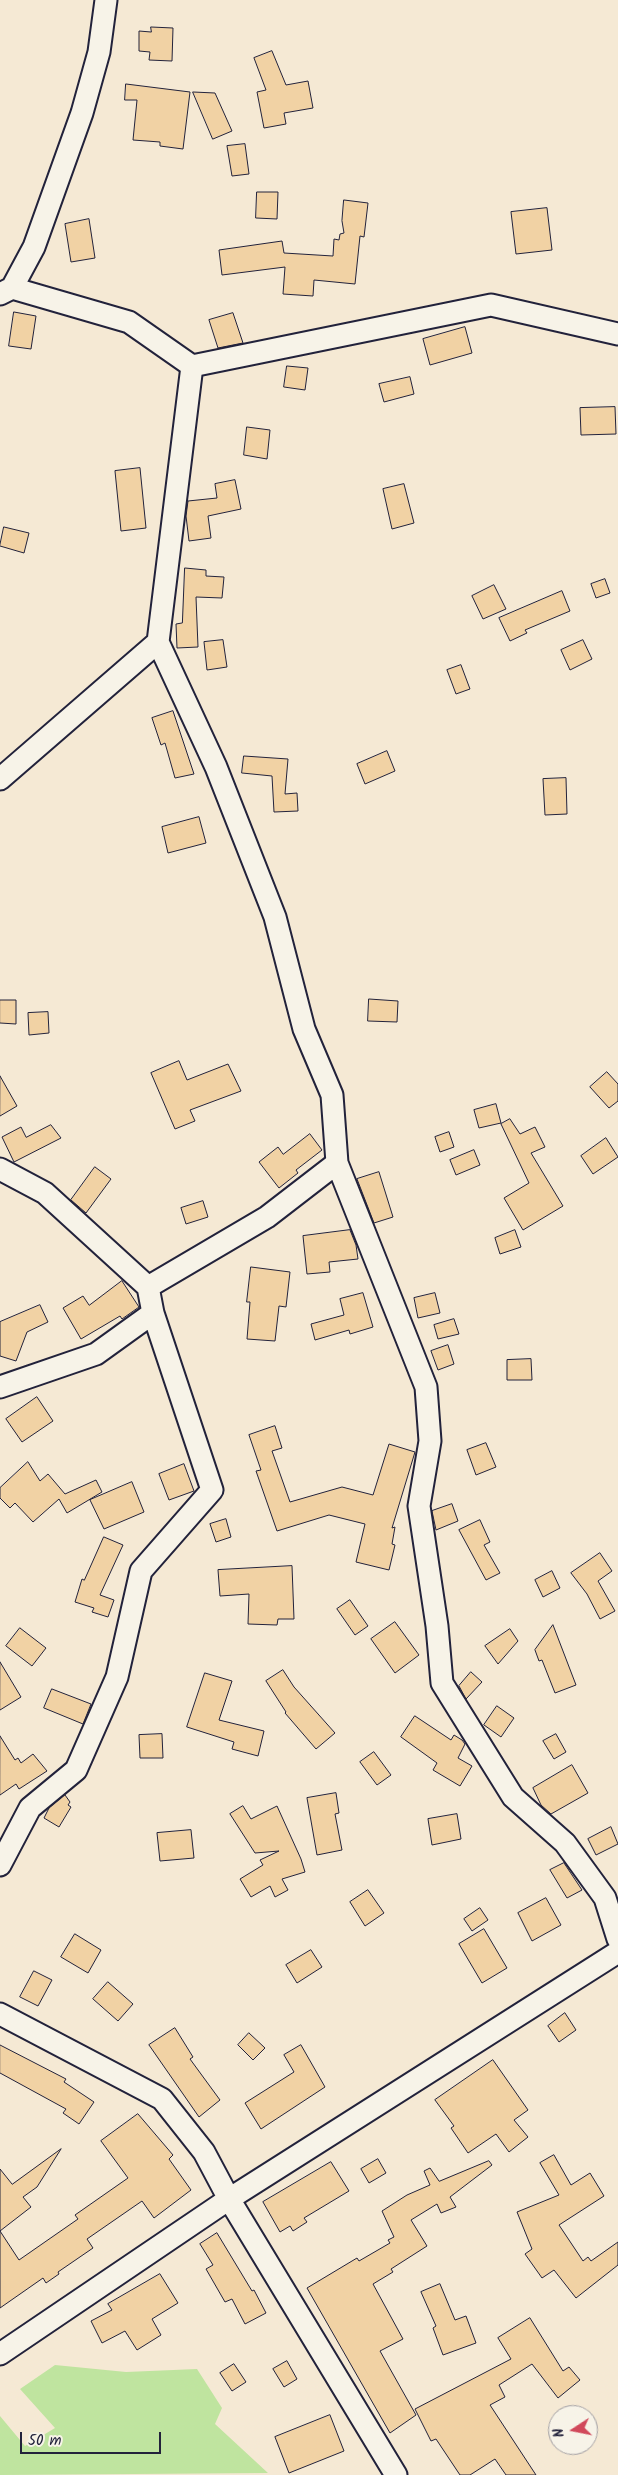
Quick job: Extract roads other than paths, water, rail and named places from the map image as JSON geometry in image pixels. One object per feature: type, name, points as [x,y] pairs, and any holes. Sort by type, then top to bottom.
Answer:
[{"type":"street","points":[[106,0],[99,52],[82,112],[34,247],[6,291],[129,322],[192,366],[491,305],[618,334]]},
{"type":"street","points":[[192,366],[158,642],[216,767],[275,917],[304,1029],[332,1096],[337,1163],[426,1387],[430,1441],[419,1506],[437,1626],[442,1683],[513,1797],[565,1843],[605,1898],[618,1939]]},
{"type":"street","points":[[0,779],[158,642]]},
{"type":"street","points":[[148,1287],[267,1217],[337,1163]]},
{"type":"street","points":[[0,1169],[45,1193],[148,1287],[153,1313],[212,1490],[141,1572],[117,1677],[76,1770],[30,1808],[0,1865]]},
{"type":"street","points":[[0,1386],[96,1354],[153,1313]]},
{"type":"street","points":[[0,2354],[230,2199],[618,1952]]},
{"type":"street","points":[[0,2014],[162,2099],[204,2152],[230,2199],[396,2475]]}]
